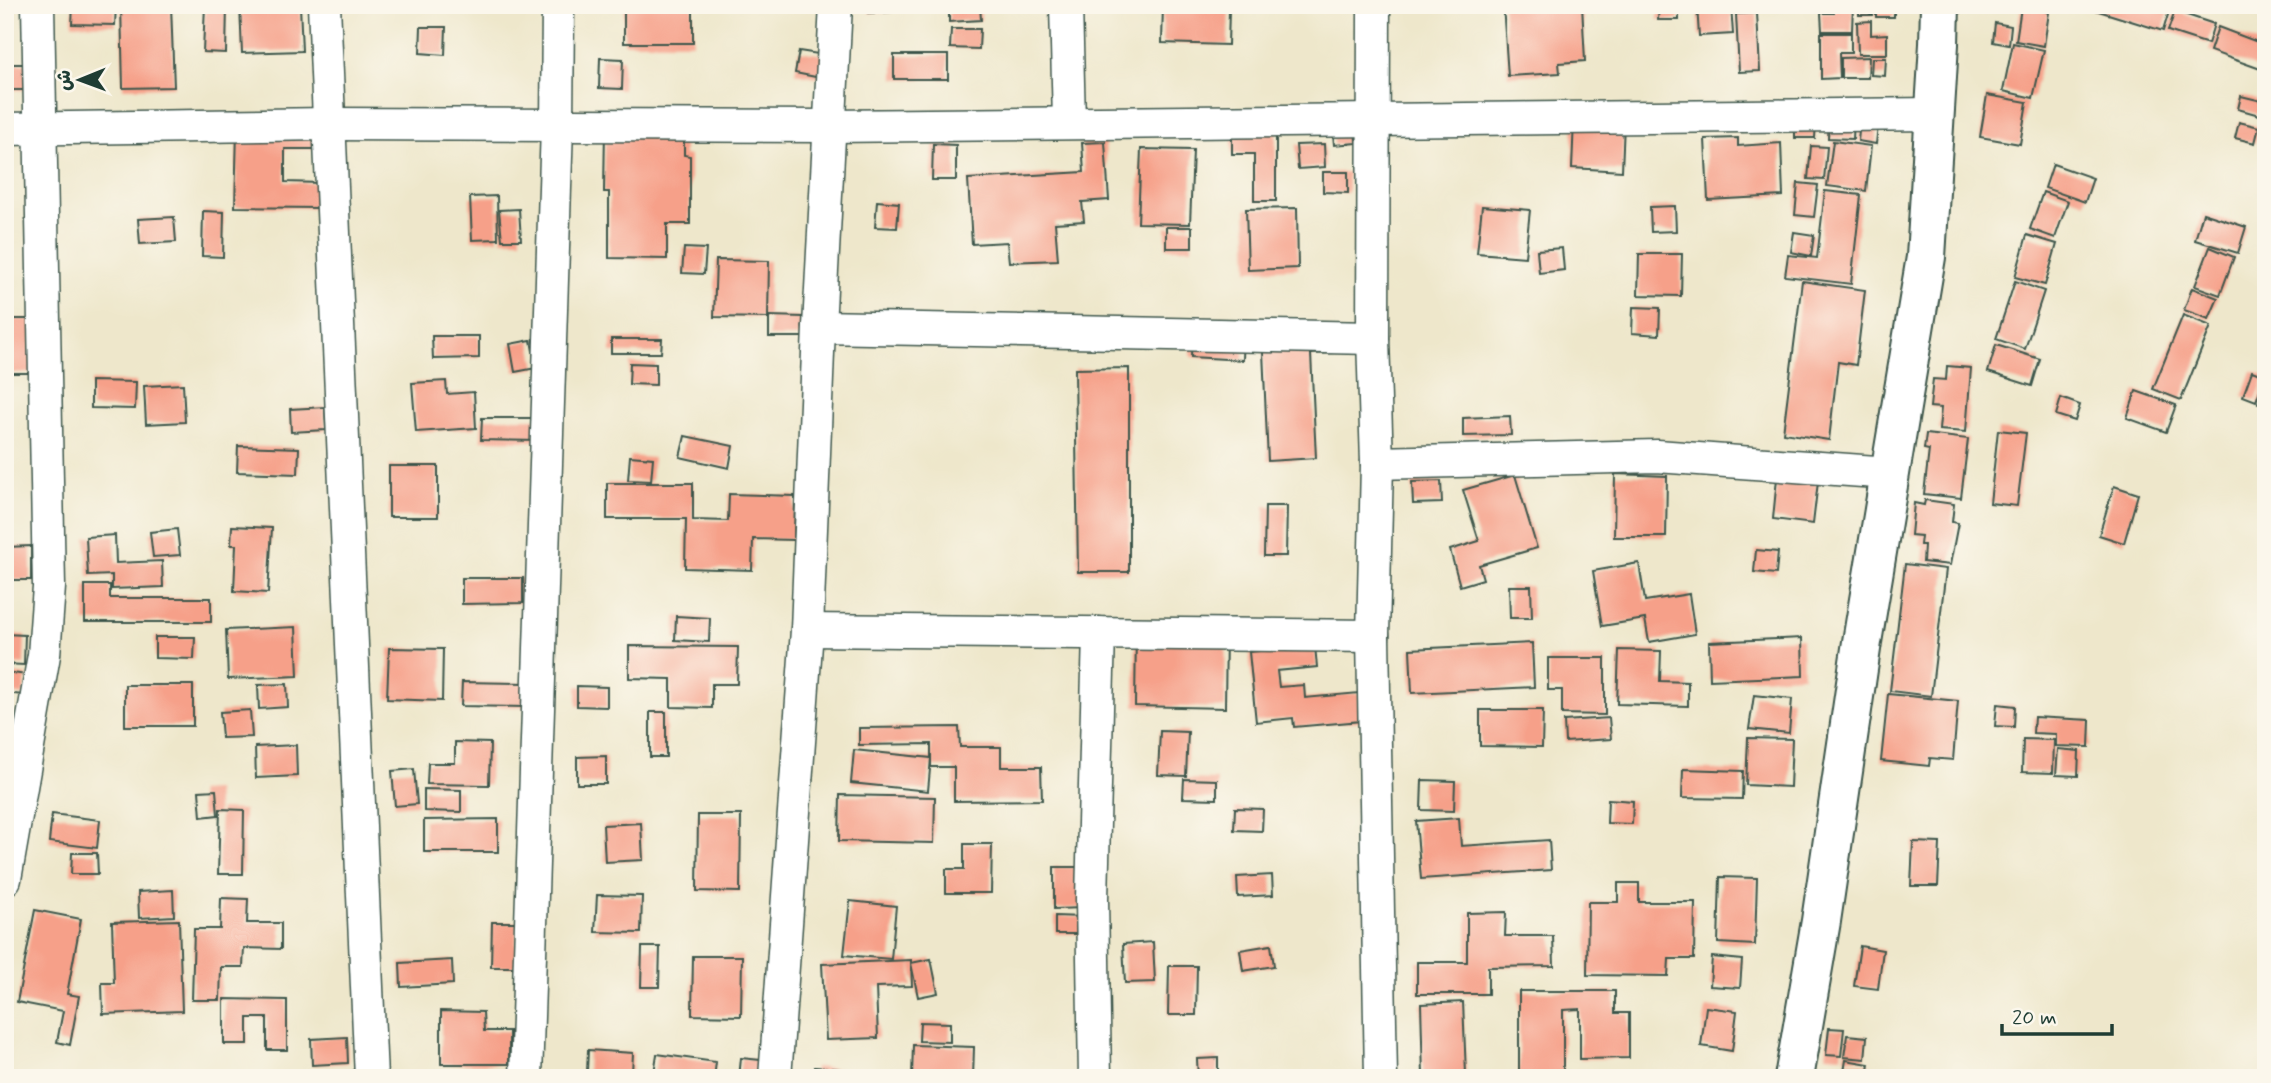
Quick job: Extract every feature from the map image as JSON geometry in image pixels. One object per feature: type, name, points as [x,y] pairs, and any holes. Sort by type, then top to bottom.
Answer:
[{"type":"street","points":[[5,879],[41,678],[47,618],[42,128],[38,5]]},
{"type":"street","points":[[324,5],[327,124],[371,1078]]},
{"type":"street","points":[[526,1078],[557,126],[558,5]]},
{"type":"street","points":[[775,1078],[807,630],[836,5]]},
{"type":"street","points":[[1066,5],[1069,122]]},
{"type":"street","points":[[1374,5],[1373,338],[1377,463],[1373,636],[1381,1078]]},
{"type":"street","points":[[1794,1078],[1926,257],[1940,5]]},
{"type":"street","points":[[5,129],[327,124],[831,126],[1934,114]]},
{"type":"street","points":[[819,327],[1373,338]]},
{"type":"street","points":[[1377,463],[1657,456],[1890,473]]},
{"type":"street","points":[[807,630],[1373,636]]},
{"type":"street","points":[[1095,1078],[1092,899],[1099,633]]},
{"type":"building","points":[[73,5],[116,5],[115,25],[72,24]]},
{"type":"building","points":[[121,5],[171,5],[174,87],[123,88]]},
{"type":"building","points":[[205,5],[227,5],[226,53],[203,52]]},
{"type":"building","points":[[240,5],[300,5],[302,51],[242,53]]},
{"type":"building","points":[[624,5],[693,5],[693,43],[624,43]]},
{"type":"building","points":[[869,5],[892,5],[892,12],[869,13]]},
{"type":"building","points":[[949,5],[980,5],[981,20],[949,22]]},
{"type":"building","points":[[1163,5],[1254,5],[1254,10],[1229,10],[1228,45],[1162,43]]},
{"type":"building","points":[[1503,5],[1582,5],[1585,61],[1559,63],[1560,73],[1508,76]]},
{"type":"building","points":[[1659,5],[1679,5],[1679,20],[1658,20]]},
{"type":"building","points":[[1697,5],[1731,5],[1733,34],[1699,36]]},
{"type":"building","points":[[1834,5],[1853,5],[1852,31],[1822,31],[1821,13],[1834,13]]},
{"type":"building","points":[[1859,5],[1873,5],[1873,15],[1859,15]]},
{"type":"building","points":[[1876,5],[1894,5],[1894,17],[1876,17]]},
{"type":"building","points":[[2090,5],[2162,5],[2170,8],[2163,31],[2089,8]]},
{"type":"building","points":[[2021,7],[2049,12],[2044,46],[2016,41]]},
{"type":"building","points":[[2175,11],[2214,24],[2208,44],[2168,31]]},
{"type":"building","points":[[1757,13],[1760,71],[1739,72],[1736,14]]},
{"type":"building","points":[[1871,21],[1871,35],[1887,34],[1887,54],[1858,54],[1857,22]]},
{"type":"building","points":[[1995,23],[2011,26],[2009,45],[1993,42]]},
{"type":"building","points":[[421,27],[446,27],[445,55],[420,53]]},
{"type":"building","points":[[2218,27],[2260,43],[2266,28],[2266,71],[2210,51]]},
{"type":"building","points":[[951,29],[980,29],[979,49],[950,48]]},
{"type":"building","points":[[1821,33],[1851,33],[1851,53],[1839,53],[1840,78],[1821,79]]},
{"type":"building","points":[[2013,43],[2044,50],[2033,98],[2003,91]]},
{"type":"building","points":[[799,51],[825,55],[821,78],[795,73]]},
{"type":"building","points":[[894,55],[948,55],[948,79],[894,79]]},
{"type":"building","points":[[1869,57],[1868,78],[1841,78],[1841,58]]},
{"type":"building","points":[[600,58],[623,59],[622,89],[599,88]]},
{"type":"building","points":[[1872,58],[1886,58],[1885,76],[1871,75]]},
{"type":"building","points":[[5,64],[28,64],[28,90],[5,90]]},
{"type":"building","points":[[1987,95],[2027,102],[2020,144],[1980,137]]},
{"type":"building","points":[[2241,96],[2266,102],[2266,117],[2238,109]]},
{"type":"building","points":[[1574,120],[1624,123],[1622,171],[1572,168]]},
{"type":"building","points":[[1829,120],[1854,120],[1853,139],[1828,138]]},
{"type":"building","points":[[1355,121],[1356,143],[1334,145],[1332,122]]},
{"type":"building","points":[[1232,122],[1276,122],[1276,201],[1254,201],[1254,154],[1232,154]]},
{"type":"building","points":[[1860,122],[1878,125],[1876,144],[1858,141]]},
{"type":"building","points":[[2239,122],[2259,127],[2255,143],[2235,138]]},
{"type":"building","points":[[1795,123],[1816,123],[1815,138],[1795,138]]},
{"type":"building","points":[[605,128],[684,129],[684,155],[690,156],[690,224],[667,224],[667,259],[609,258],[609,192],[604,192]]},
{"type":"building","points":[[237,131],[316,132],[315,149],[285,149],[285,182],[321,183],[321,208],[235,207]]},
{"type":"building","points":[[1738,138],[1738,146],[1781,143],[1783,196],[1708,200],[1705,139]]},
{"type":"building","points":[[1833,141],[1871,146],[1866,191],[1827,186]]},
{"type":"building","points":[[1105,142],[1109,200],[1082,202],[1084,221],[1055,223],[1058,260],[1009,262],[1007,242],[972,244],[968,179],[1084,172],[1082,143]]},
{"type":"building","points":[[933,144],[956,145],[956,180],[932,180]]},
{"type":"building","points":[[1324,144],[1325,167],[1298,169],[1296,145]]},
{"type":"building","points":[[1811,146],[1827,147],[1824,180],[1808,179]]},
{"type":"building","points":[[1141,149],[1193,150],[1190,224],[1138,223]]},
{"type":"building","points":[[2053,164],[2093,178],[2085,202],[2045,188]]},
{"type":"building","points":[[1323,172],[1348,172],[1348,193],[1323,192]]},
{"type":"building","points":[[1798,183],[1818,185],[1814,217],[1795,215]]},
{"type":"building","points":[[1825,191],[1861,195],[1851,284],[1785,276],[1788,255],[1817,258]]},
{"type":"building","points":[[2043,192],[2068,201],[2055,238],[2030,229]]},
{"type":"building","points":[[497,196],[498,239],[472,240],[470,197]]},
{"type":"building","points":[[877,201],[899,203],[897,228],[875,227]]},
{"type":"building","points":[[1482,206],[1530,210],[1525,257],[1477,253]]},
{"type":"building","points":[[1675,206],[1676,231],[1651,232],[1650,207]]},
{"type":"building","points":[[1297,208],[1298,268],[1248,270],[1246,209]]},
{"type":"building","points":[[519,209],[521,240],[502,240],[499,210]]},
{"type":"building","points":[[203,211],[224,212],[223,257],[202,256]]},
{"type":"building","points":[[2203,213],[2246,227],[2238,253],[2195,240]]},
{"type":"building","points":[[174,217],[176,242],[140,244],[138,219]]},
{"type":"building","points":[[1166,227],[1192,227],[1192,248],[1166,248]]},
{"type":"building","points":[[1794,232],[1814,235],[1811,256],[1791,252]]},
{"type":"building","points":[[2027,235],[2057,244],[2045,285],[2015,277]]},
{"type":"building","points":[[2210,247],[2234,257],[2220,295],[2195,286]]},
{"type":"building","points":[[684,248],[706,249],[704,274],[682,273]]},
{"type":"building","points":[[1562,248],[1564,270],[1539,273],[1537,250]]},
{"type":"building","points":[[1639,254],[1682,254],[1681,296],[1638,295]]},
{"type":"building","points":[[716,260],[769,261],[768,318],[714,317]]},
{"type":"building","points":[[1802,281],[1865,290],[1856,365],[1838,362],[1829,440],[1783,433]]},
{"type":"building","points":[[2015,281],[2044,291],[2025,349],[1996,339]]},
{"type":"building","points":[[2192,288],[2218,298],[2209,319],[2184,310]]},
{"type":"building","points":[[1633,307],[1660,308],[1659,335],[1632,333]]},
{"type":"building","points":[[2183,315],[2211,326],[2181,400],[2153,389]]},
{"type":"building","points":[[769,316],[804,317],[804,337],[769,337]]},
{"type":"building","points":[[7,319],[32,319],[32,373],[5,373]]},
{"type":"building","points":[[1192,329],[1244,331],[1243,360],[1191,357]]},
{"type":"building","points":[[1262,330],[1358,352],[1311,354],[1316,458],[1268,461]]},
{"type":"building","points":[[432,336],[479,336],[479,358],[433,359]]},
{"type":"building","points":[[611,339],[662,339],[661,353],[611,353]]},
{"type":"building","points":[[531,340],[536,368],[515,372],[510,344]]},
{"type":"building","points":[[1996,345],[2040,359],[2032,386],[1988,372]]},
{"type":"building","points":[[630,363],[656,364],[656,385],[629,384]]},
{"type":"building","points":[[1947,366],[1971,368],[1966,432],[1939,430],[1941,408],[1930,407],[1933,379],[1946,380]]},
{"type":"building","points":[[1129,368],[1129,572],[1078,572],[1075,369]]},
{"type":"building","points":[[2252,371],[2265,376],[2256,401],[2243,396]]},
{"type":"building","points":[[91,381],[136,382],[135,409],[91,408]]},
{"type":"building","points":[[446,381],[447,394],[474,392],[476,428],[416,432],[412,383]]},
{"type":"building","points":[[2266,383],[2266,406],[2258,403]]},
{"type":"building","points":[[183,384],[185,422],[146,424],[144,386]]},
{"type":"building","points":[[2136,391],[2176,405],[2166,432],[2127,418]]},
{"type":"building","points":[[2061,398],[2080,405],[2075,421],[2056,415]]},
{"type":"building","points":[[325,407],[326,430],[291,432],[290,409]]},
{"type":"building","points":[[1510,416],[1511,435],[1463,436],[1463,418]]},
{"type":"building","points":[[482,418],[537,418],[537,441],[481,440]]},
{"type":"building","points":[[1998,430],[2026,433],[2017,506],[1990,503]]},
{"type":"building","points":[[1926,434],[1968,439],[1961,498],[1924,494],[1929,450],[1924,449]]},
{"type":"building","points":[[685,436],[733,446],[729,468],[680,457]]},
{"type":"building","points":[[238,446],[299,448],[298,474],[237,472]]},
{"type":"building","points":[[630,456],[653,458],[651,481],[628,480]]},
{"type":"building","points":[[389,466],[438,466],[438,517],[389,517]]},
{"type":"building","points":[[1778,468],[1819,473],[1813,524],[1773,519]]},
{"type":"building","points":[[1615,474],[1667,476],[1666,537],[1614,537]]},
{"type":"building","points":[[1515,475],[1537,548],[1479,565],[1483,579],[1460,586],[1450,550],[1479,541],[1463,490]]},
{"type":"building","points":[[1441,481],[1442,503],[1413,504],[1412,482]]},
{"type":"building","points":[[607,483],[693,483],[693,520],[728,521],[729,494],[795,496],[794,540],[753,539],[752,570],[685,568],[686,519],[607,519]]},
{"type":"building","points":[[2114,486],[2138,494],[2124,543],[2099,535]]},
{"type":"building","points":[[1925,500],[1954,504],[1952,522],[1958,523],[1950,565],[1923,562],[1924,545],[1920,545],[1921,536],[1911,535],[1914,503],[1924,505]]},
{"type":"building","points":[[1265,506],[1287,506],[1286,556],[1264,556]]},
{"type":"building","points":[[232,526],[272,528],[268,593],[234,591],[236,545],[231,545]]},
{"type":"building","points":[[177,529],[180,555],[153,557],[150,532]]},
{"type":"building","points":[[115,535],[116,563],[162,561],[163,587],[112,589],[112,575],[88,576],[86,537]]},
{"type":"building","points":[[31,546],[31,580],[5,580],[5,547]]},
{"type":"building","points":[[1756,550],[1778,552],[1776,574],[1754,572]]},
{"type":"building","points":[[1639,563],[1645,601],[1689,594],[1695,634],[1649,642],[1645,619],[1602,626],[1593,571]]},
{"type":"building","points":[[1905,564],[1946,569],[1931,696],[1890,691]]},
{"type":"building","points":[[462,578],[523,578],[523,603],[462,604]]},
{"type":"building","points":[[85,585],[110,585],[110,598],[211,598],[211,622],[85,622]]},
{"type":"building","points":[[1509,586],[1531,586],[1532,618],[1510,618]]},
{"type":"building","points":[[676,616],[710,618],[709,642],[675,640]]},
{"type":"building","points":[[296,627],[298,676],[228,679],[226,630]]},
{"type":"building","points":[[1136,632],[1226,633],[1225,708],[1135,706]]},
{"type":"building","points":[[5,634],[25,635],[24,665],[5,664]]},
{"type":"building","points":[[155,637],[195,637],[194,659],[155,658]]},
{"type":"building","points":[[1802,638],[1803,676],[1710,680],[1709,642]]},
{"type":"building","points":[[1532,643],[1534,687],[1412,693],[1410,649]]},
{"type":"building","points":[[629,646],[738,647],[737,684],[712,684],[712,708],[671,707],[671,679],[629,678]]},
{"type":"building","points":[[1315,646],[1317,667],[1277,671],[1279,687],[1304,685],[1305,698],[1359,693],[1361,721],[1294,727],[1293,718],[1256,722],[1249,652]]},
{"type":"building","points":[[389,648],[443,649],[442,701],[387,699]]},
{"type":"building","points":[[1619,650],[1661,651],[1660,681],[1688,682],[1688,706],[1617,704]]},
{"type":"building","points":[[1548,658],[1605,658],[1605,715],[1562,714],[1562,690],[1548,690]]},
{"type":"building","points":[[5,672],[27,675],[23,695],[5,693]]},
{"type":"building","points":[[462,682],[525,683],[525,707],[461,706]]},
{"type":"building","points":[[287,684],[288,707],[259,709],[258,685]]},
{"type":"building","points":[[125,685],[193,685],[193,726],[125,726]]},
{"type":"building","points":[[577,686],[607,687],[607,707],[577,706]]},
{"type":"building","points":[[1888,694],[1958,701],[1953,760],[1930,758],[1929,766],[1881,761]]},
{"type":"building","points":[[1754,695],[1792,699],[1789,733],[1749,729]]},
{"type":"building","points":[[1997,704],[2015,706],[2014,727],[1995,726]]},
{"type":"building","points":[[250,710],[252,737],[222,738],[220,712]]},
{"type":"building","points":[[1480,710],[1543,710],[1542,747],[1480,746]]},
{"type":"building","points":[[650,712],[666,712],[666,757],[650,757]]},
{"type":"building","points":[[2034,717],[2090,720],[2089,747],[2056,746],[2056,734],[2033,733]]},
{"type":"building","points":[[1609,718],[1611,739],[1565,742],[1564,721]]},
{"type":"building","points":[[959,727],[960,747],[1001,747],[1001,767],[1041,767],[1042,800],[954,801],[954,767],[931,767],[931,744],[859,745],[859,728]]},
{"type":"building","points":[[1160,731],[1188,732],[1186,776],[1158,775]]},
{"type":"building","points":[[1748,738],[1792,739],[1790,787],[1746,785]]},
{"type":"building","points":[[2023,739],[2054,740],[2053,773],[2022,772]]},
{"type":"building","points":[[455,742],[490,743],[489,785],[427,784],[428,763],[455,763]]},
{"type":"building","points":[[296,745],[297,776],[256,778],[255,747]]},
{"type":"building","points":[[2058,749],[2079,751],[2078,776],[2056,775]]},
{"type":"building","points":[[854,750],[931,758],[928,791],[851,783]]},
{"type":"building","points":[[606,756],[606,784],[577,784],[577,757]]},
{"type":"building","points":[[414,769],[417,804],[395,806],[392,771]]},
{"type":"building","points":[[1683,769],[1743,771],[1742,799],[1682,798]]},
{"type":"building","points":[[1184,779],[1217,780],[1217,799],[1183,798]]},
{"type":"building","points":[[1422,780],[1455,781],[1454,811],[1421,810]]},
{"type":"building","points":[[424,789],[461,790],[461,812],[424,811]]},
{"type":"building","points":[[216,790],[218,815],[201,817],[199,791]]},
{"type":"building","points":[[840,795],[935,797],[934,843],[839,841]]},
{"type":"building","points":[[1608,799],[1633,801],[1632,824],[1607,823]]},
{"type":"building","points":[[1235,808],[1263,809],[1262,831],[1234,830]]},
{"type":"building","points":[[220,809],[244,810],[243,874],[218,874]]},
{"type":"building","points":[[52,814],[100,820],[97,848],[49,842]]},
{"type":"building","points":[[698,815],[741,815],[740,892],[697,891]]},
{"type":"building","points":[[1459,818],[1461,846],[1549,840],[1551,870],[1421,879],[1416,821]]},
{"type":"building","points":[[498,819],[498,852],[424,852],[424,820]]},
{"type":"building","points":[[641,823],[643,860],[605,862],[603,825]]},
{"type":"building","points":[[1913,842],[1940,843],[1938,886],[1911,886]]},
{"type":"building","points":[[964,844],[992,844],[991,893],[946,893],[946,869],[964,869]]},
{"type":"building","points":[[72,853],[97,853],[98,874],[71,874]]},
{"type":"building","points":[[1054,867],[1084,867],[1084,908],[1054,909]]},
{"type":"building","points":[[1272,875],[1273,895],[1238,897],[1237,877]]},
{"type":"building","points":[[1720,877],[1757,878],[1755,945],[1718,943]]},
{"type":"building","points":[[1618,883],[1639,883],[1639,902],[1695,902],[1694,959],[1669,959],[1668,976],[1587,975],[1588,902],[1618,902]]},
{"type":"building","points":[[173,890],[174,916],[139,918],[138,892]]},
{"type":"building","points":[[597,895],[642,896],[641,933],[595,932]]},
{"type":"building","points":[[221,898],[248,899],[247,923],[281,923],[281,949],[244,948],[243,967],[221,967],[220,1000],[192,1000],[194,929],[220,929]]},
{"type":"building","points":[[850,901],[896,906],[891,959],[844,955]]},
{"type":"building","points":[[35,910],[81,919],[67,994],[79,996],[70,1045],[57,1042],[63,1011],[17,1002]]},
{"type":"building","points":[[1506,912],[1505,936],[1553,936],[1554,966],[1488,967],[1488,994],[1417,994],[1417,962],[1467,962],[1467,913]]},
{"type":"building","points":[[1055,916],[1082,917],[1082,934],[1055,934]]},
{"type":"building","points":[[179,920],[182,1011],[103,1014],[102,983],[114,983],[112,922]]},
{"type":"building","points":[[492,922],[517,922],[516,967],[491,967]]},
{"type":"building","points":[[1153,942],[1155,982],[1125,983],[1123,944]]},
{"type":"building","points":[[1271,945],[1274,966],[1243,971],[1240,950]]},
{"type":"building","points":[[1860,946],[1883,950],[1878,989],[1854,986]]},
{"type":"building","points":[[642,947],[660,947],[659,987],[641,987]]},
{"type":"building","points":[[693,956],[742,956],[741,1016],[692,1015]]},
{"type":"building","points":[[1712,957],[1742,960],[1740,988],[1710,986]]},
{"type":"building","points":[[931,959],[938,993],[918,997],[911,963]]},
{"type":"building","points":[[452,960],[453,984],[401,987],[400,963]]},
{"type":"building","points":[[911,960],[912,986],[876,987],[878,1038],[826,1040],[822,964]]},
{"type":"building","points":[[1169,966],[1197,966],[1196,1015],[1168,1015]]},
{"type":"building","points":[[1519,991],[1615,991],[1615,1013],[1629,1013],[1629,1058],[1580,1059],[1580,1009],[1563,1010],[1563,1078],[1519,1078]]},
{"type":"building","points":[[224,999],[287,1000],[287,1050],[267,1050],[267,1018],[248,1018],[248,1044],[224,1044]]},
{"type":"building","points":[[1463,1002],[1466,1074],[1423,1076],[1421,1004]]},
{"type":"building","points":[[1706,1007],[1737,1011],[1732,1051],[1701,1046]]},
{"type":"building","points":[[441,1011],[483,1012],[484,1031],[509,1031],[509,1064],[441,1064]]},
{"type":"building","points":[[920,1022],[950,1023],[950,1042],[919,1041]]},
{"type":"building","points":[[1829,1028],[1844,1029],[1841,1056],[1826,1055]]},
{"type":"building","points":[[1847,1035],[1867,1037],[1865,1059],[1844,1057]]},
{"type":"building","points":[[347,1037],[348,1063],[312,1065],[311,1039]]},
{"type":"building","points":[[913,1045],[974,1047],[973,1078],[912,1078]]},
{"type":"building","points":[[588,1050],[633,1053],[632,1073],[587,1071]]},
{"type":"building","points":[[657,1054],[716,1062],[714,1078],[654,1073]]},
{"type":"building","points":[[741,1058],[770,1061],[768,1078],[739,1078]]},
{"type":"building","points":[[1218,1058],[1218,1078],[1198,1078],[1197,1059]]},
{"type":"building","points":[[1846,1060],[1869,1064],[1867,1078],[1843,1078]]},
{"type":"building","points":[[815,1067],[840,1069],[839,1078],[814,1078]]}]
